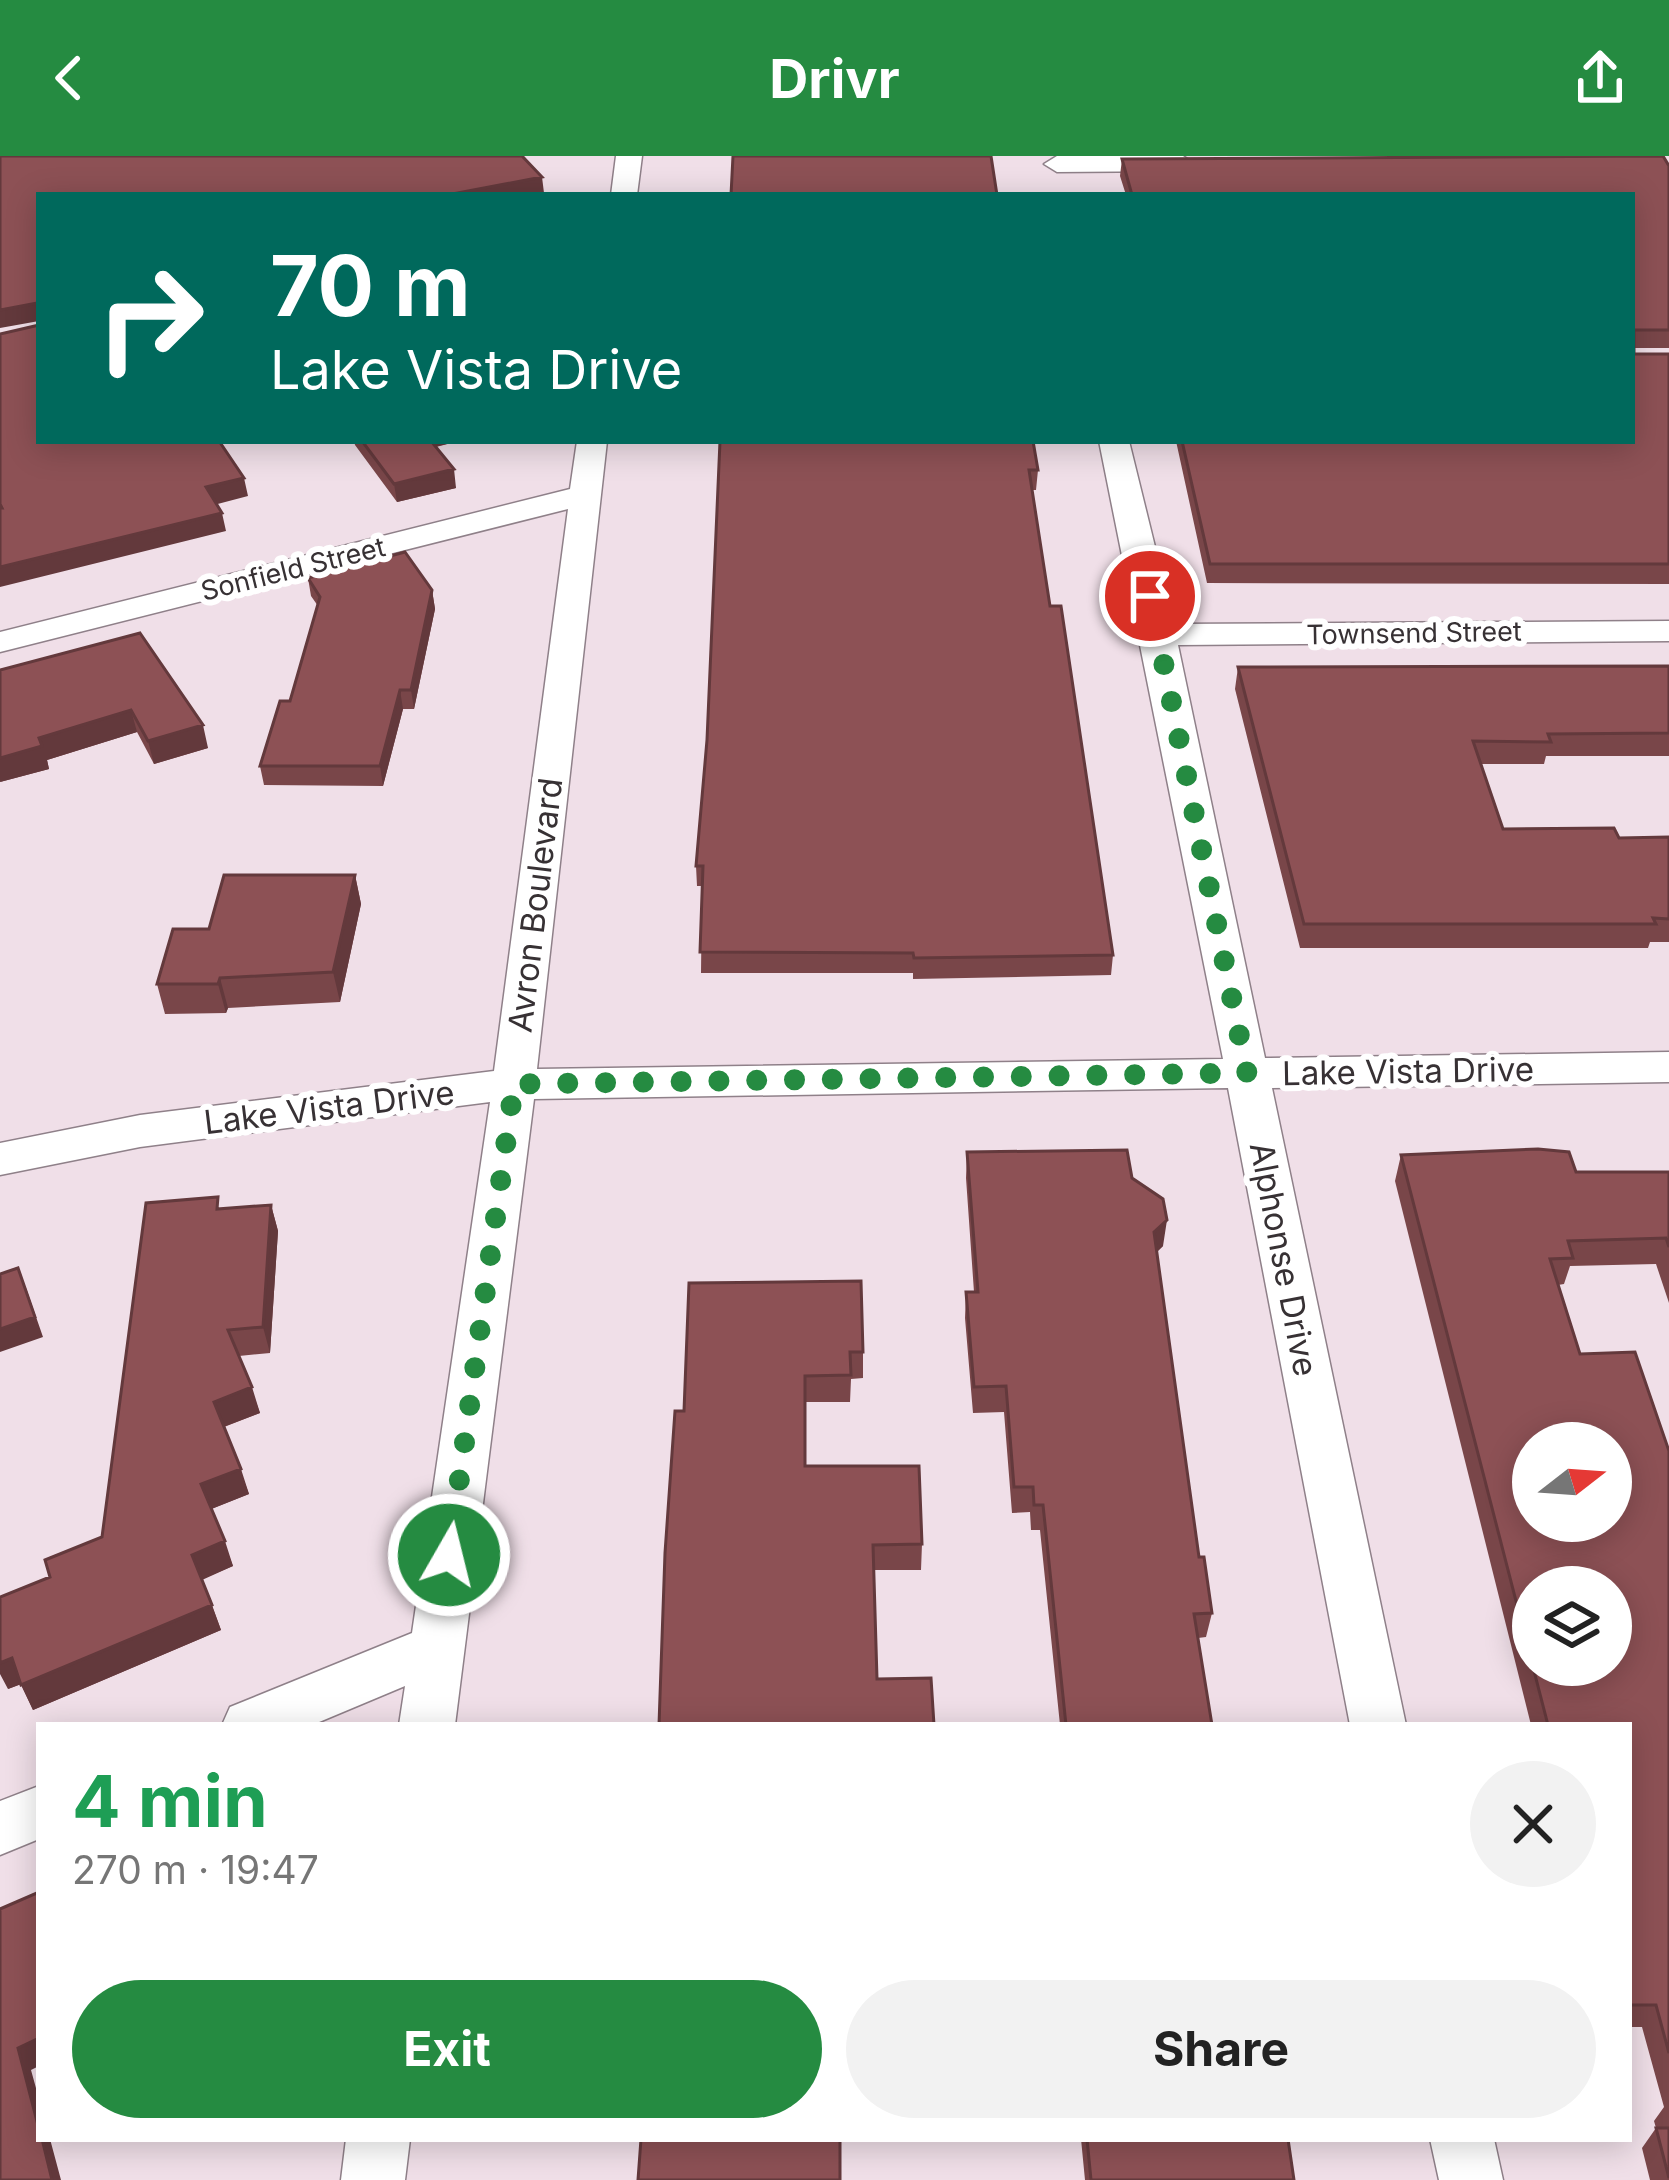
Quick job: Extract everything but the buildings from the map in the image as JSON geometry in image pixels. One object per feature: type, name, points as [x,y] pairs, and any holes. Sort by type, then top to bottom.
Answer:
[{"type":"street","points":[[624,192],[628,156]]},
{"type":"street","points":[[1062,192],[1056,160],[1198,163]]},
{"type":"street","name":"Avron Boulevard","points":[[427,1722],[514,1084],[592,444]]},
{"type":"street","name":"Alphonse Drive","points":[[1115,444],[1159,635],[1377,1722]]},
{"type":"street","name":"Sonfield Street","points":[[0,642],[585,495]]},
{"type":"street","name":"Townsend Street","points":[[1159,635],[1669,631]]},
{"type":"street","name":"Lake Vista Drive","points":[[0,1159],[140,1131],[514,1084],[1669,1067]]},
{"type":"street","points":[[257,1722],[436,1648]]},
{"type":"street","points":[[0,1828],[36,1813]]},
{"type":"street","points":[[373,2180],[378,2142]]},
{"type":"street","points":[[1463,2142],[1471,2180]]},
{"type":"route","points":[[449,1555],[514,1084],[1247,1073],[1150,596]]}]
